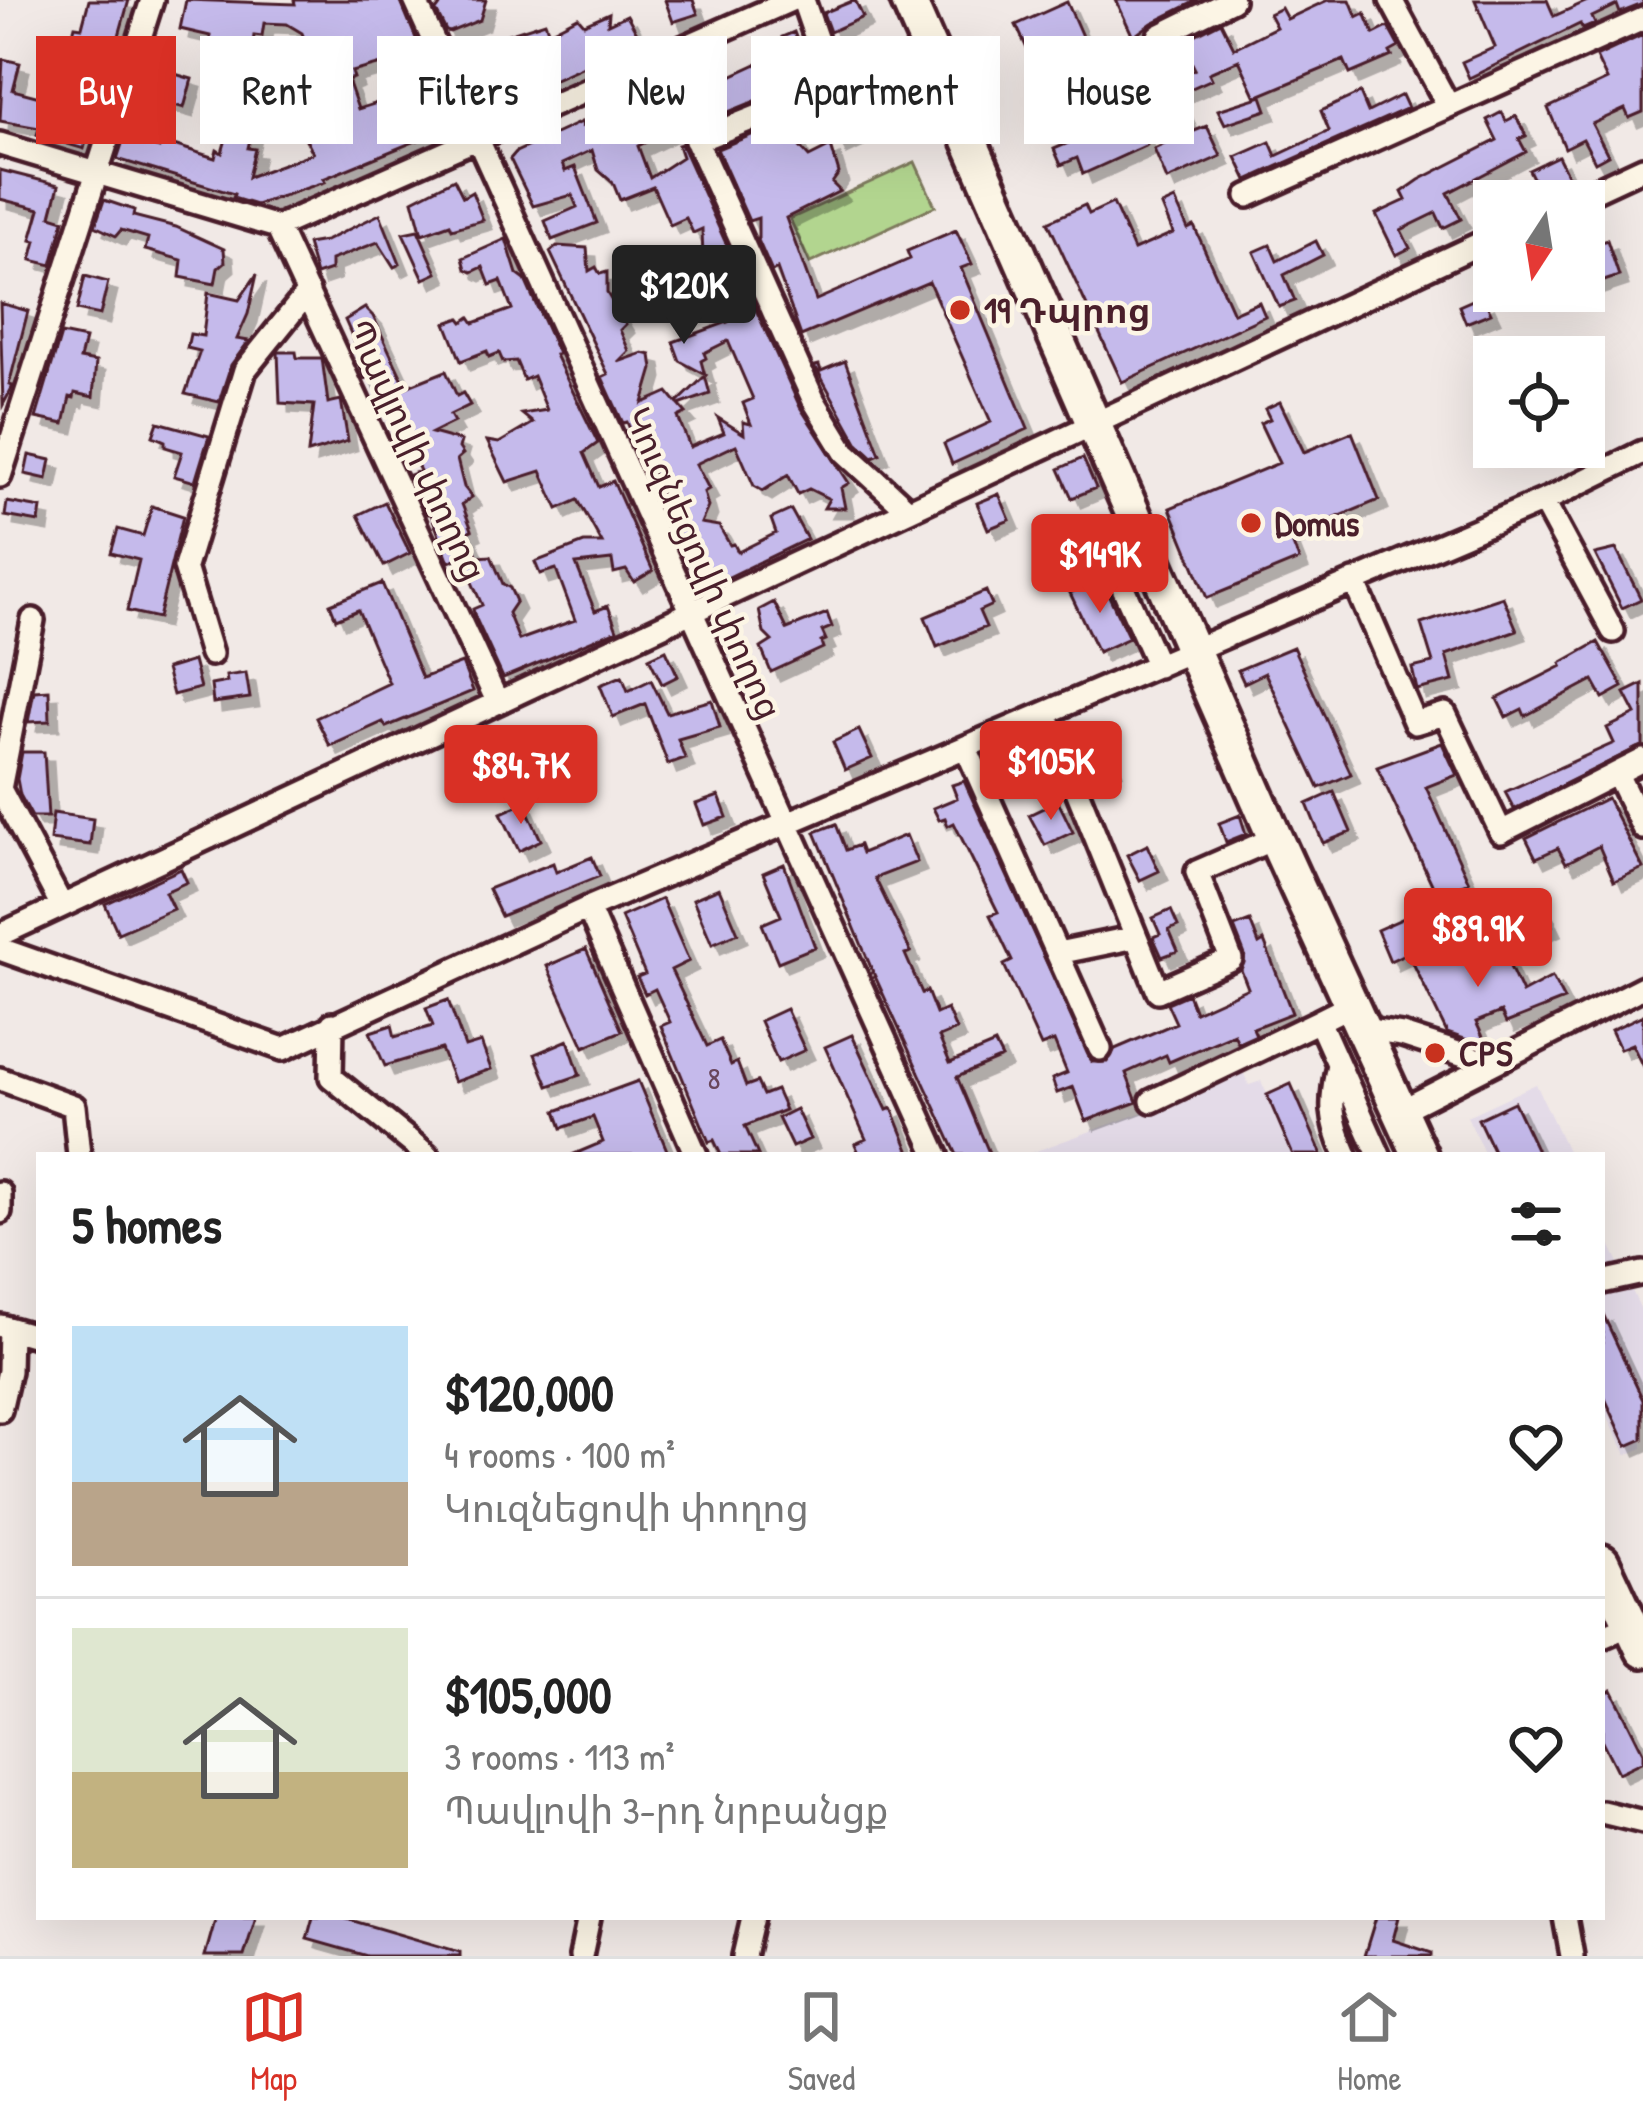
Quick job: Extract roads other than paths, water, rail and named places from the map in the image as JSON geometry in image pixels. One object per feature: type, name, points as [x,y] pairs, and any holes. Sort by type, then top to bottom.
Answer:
[{"type":"highway","points":[[908,0],[1275,838],[1419,1152]]},
{"type":"highway","points":[[1605,1570],[1632,1641]]},
{"type":"street","points":[[0,476],[152,0]]},
{"type":"street","name":"Կուզնեցովի փողոց","points":[[415,0],[432,36]]},
{"type":"street","points":[[709,36],[791,0]]},
{"type":"street","points":[[727,129],[807,97],[820,82],[823,58],[803,0]]},
{"type":"street","points":[[1159,36],[1232,0]]},
{"type":"street","points":[[1391,0],[1448,105]]},
{"type":"street","points":[[1248,196],[1643,19]]},
{"type":"street","points":[[0,144],[277,227],[466,144]]},
{"type":"street","name":"Կուզնեցովի փողոց","points":[[483,144],[936,1152]]},
{"type":"street","points":[[697,144],[814,400],[845,452],[907,509]]},
{"type":"street","points":[[1605,186],[1643,168]]},
{"type":"street","name":"Պավլովի փողոց","points":[[277,227],[497,701]]},
{"type":"street","points":[[1,951],[62,906],[1473,247]]},
{"type":"street","points":[[212,654],[185,567],[245,370],[308,292]]},
{"type":"street","points":[[1,951],[283,1049],[588,908],[1543,501],[1643,452]]},
{"type":"street","points":[[1543,501],[1613,631]]},
{"type":"street","points":[[1149,549],[1113,566],[1158,666]]},
{"type":"street","points":[[1354,581],[1414,723],[1445,714],[1501,832],[1643,760]]},
{"type":"street","points":[[32,620],[0,789],[62,906]]},
{"type":"street","points":[[1046,714],[1158,991],[1231,959],[1197,872],[1275,838]]},
{"type":"street","points":[[966,748],[1100,1049]]},
{"type":"street","points":[[1617,774],[1643,828]]},
{"type":"street","points":[[588,908],[695,1152]]},
{"type":"street","points":[[1058,953],[1136,937]]},
{"type":"street","points":[[1400,1112],[1643,987]]},
{"type":"street","points":[[1152,1101],[1319,1021],[1357,1017],[1492,1064]]},
{"type":"street","points":[[1319,1021],[1377,1152]]},
{"type":"street","points":[[332,1024],[331,1077],[423,1152]]},
{"type":"street","points":[[1338,1064],[1331,1097],[1332,1125],[1345,1152]]},
{"type":"street","points":[[0,1079],[74,1106],[79,1152]]},
{"type":"street","points":[[0,1193],[0,1212]]},
{"type":"street","points":[[1605,1281],[1643,1273]]},
{"type":"street","points":[[0,1410],[9,1371],[5,1327],[36,1336]]},
{"type":"street","points":[[1605,1813],[1643,1822]]},
{"type":"street","points":[[581,1956],[588,1920]]},
{"type":"street","points":[[744,1956],[752,1920]]},
{"type":"street","points":[[1566,1920],[1572,1956]]},
{"type":"place","name":"19 Դպրոց","points":[[960,310]]},
{"type":"place","name":"Domus","points":[[1251,523]]},
{"type":"place","name":"CPS","points":[[1435,1053]]}]
